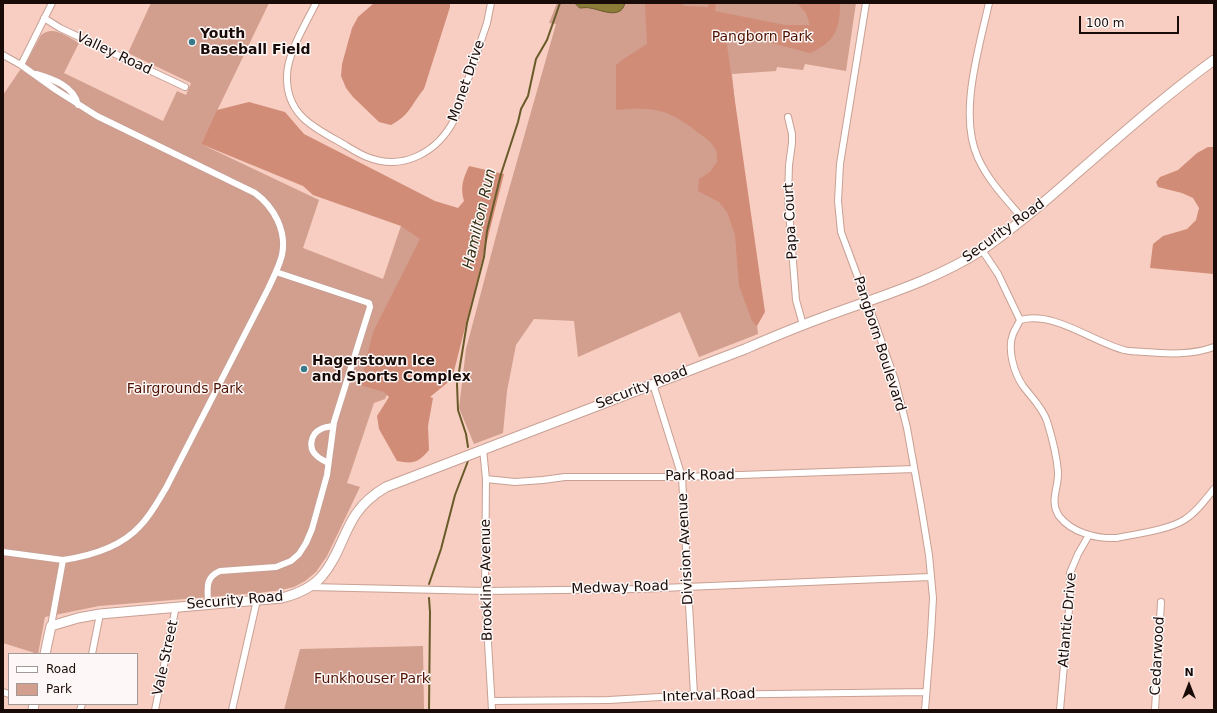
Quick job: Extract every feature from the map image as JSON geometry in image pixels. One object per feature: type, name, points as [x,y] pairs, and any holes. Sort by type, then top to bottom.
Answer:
[{"type":"street","points":[[21,65],[52,3]]},
{"type":"street","name":"Monet Drive","points":[[316,3],[288,65],[287,86],[292,103],[302,118],[314,128],[367,157],[392,161],[415,158],[427,152],[443,138],[450,128],[455,118],[487,23],[491,3]]},
{"type":"street","name":"Pangborn Boulevard","points":[[866,3],[840,164],[838,201],[841,232],[894,380],[907,428],[929,555],[933,598],[925,710]]},
{"type":"street","points":[[989,3],[971,92],[970,128],[972,143],[988,177],[1023,219]]},
{"type":"street","name":"Valley Road","points":[[44,18],[60,28],[186,87]]},
{"type":"street","points":[[3,55],[21,65],[96,116],[250,190],[261,198],[273,212],[281,228],[282,253],[276,272],[166,488],[147,518],[139,527],[108,549],[90,555],[63,560],[3,552]]},
{"type":"street","name":"Security Road","points":[[50,626],[78,618],[100,614],[176,606],[282,598],[295,594],[309,587],[322,577],[333,561],[356,514],[364,503],[374,494],[400,481],[803,325],[867,302],[940,272],[982,250],[1023,219],[1165,98],[1214,60]]},
{"type":"street","name":"Papa Court","points":[[788,118],[792,134],[792,143],[789,165],[788,198],[796,300],[803,325]]},
{"type":"street","points":[[982,250],[998,274],[1020,320]]},
{"type":"street","points":[[208,604],[209,579],[213,574],[220,571],[276,567],[291,561],[299,554],[306,543],[312,529],[327,475],[333,426],[370,307],[369,303],[276,272]]},
{"type":"street","points":[[1020,320],[1029,318],[1049,319],[1123,350],[1183,353],[1198,352],[1214,347]]},
{"type":"street","points":[[1020,320],[1012,337],[1011,351],[1013,364],[1020,380],[1036,400],[1046,421],[1058,472],[1058,481],[1054,501],[1055,508],[1058,515],[1066,524],[1089,535],[1100,538],[1117,538],[1172,526],[1185,520],[1192,514],[1214,489]]},
{"type":"street","name":"Division Avenue","points":[[653,384],[682,477],[694,695]]},
{"type":"street","points":[[328,463],[317,456],[312,450],[312,438],[321,429],[333,426]]},
{"type":"street","name":"Brookline Avenue","points":[[483,449],[486,479],[485,591],[492,710]]},
{"type":"street","name":"Park Road","points":[[486,479],[515,482],[565,477],[682,477],[914,469]]},
{"type":"street","name":"Atlantic Drive","points":[[1060,710],[1070,598],[1070,573],[1078,554],[1089,535]]},
{"type":"street","points":[[45,653],[63,560]]},
{"type":"street","name":"Medway Road","points":[[309,587],[485,591],[637,589],[930,578]]},
{"type":"street","points":[[232,710],[257,600]]},
{"type":"street","name":"Cedarwood","points":[[1155,710],[1161,602]]},
{"type":"street","name":"Vale Street","points":[[155,710],[176,606]]},
{"type":"street","points":[[92,653],[100,614]]},
{"type":"street","name":"Interval Road","points":[[492,701],[609,700],[694,695],[926,692]]},
{"type":"green space","name":"Fairgrounds Park","points":[[151,3],[269,3],[201,144],[319,200],[303,248],[383,279],[406,211],[460,231],[385,399],[374,403],[347,483],[360,487],[327,556],[316,572],[305,581],[294,587],[281,590],[99,606],[45,617],[38,653],[35,653],[3,643],[3,95],[20,70],[22,70],[41,35],[46,32],[55,31],[79,43],[64,73],[163,121],[177,91],[186,95],[191,83],[128,53]]},
{"type":"green space","points":[[374,3],[450,3],[424,89],[407,113],[391,125],[379,122],[353,97],[346,88],[341,76],[342,64],[352,28],[358,17]]},
{"type":"green space","name":"Pangborn Park","points":[[557,3],[856,3],[846,71],[805,64],[803,70],[777,67],[776,71],[732,74],[758,334],[699,357],[680,312],[578,357],[574,321],[534,319],[516,345],[507,391],[503,433],[474,444],[459,408],[466,349],[500,221],[556,24],[549,23]]},
{"type":"green space","name":"Pangborn Park","points":[[645,3],[680,3],[685,6],[708,7],[709,3],[716,3],[715,11],[785,25],[810,25],[806,13],[797,3],[840,3],[839,20],[834,34],[825,44],[810,53],[725,31],[765,312],[757,326],[752,321],[739,286],[735,235],[727,212],[719,202],[698,191],[699,179],[710,172],[717,162],[714,147],[707,139],[686,123],[667,113],[649,109],[616,110],[616,65],[647,44]]},
{"type":"green space","points":[[249,102],[285,112],[304,134],[435,201],[458,208],[464,201],[462,191],[463,183],[469,166],[504,174],[452,379],[430,397],[433,398],[428,426],[429,450],[422,458],[415,462],[397,461],[379,429],[377,416],[389,397],[384,392],[360,385],[373,332],[420,239],[401,226],[313,195],[303,186],[201,144],[217,110]]},
{"type":"green space","points":[[1208,147],[1214,147],[1214,274],[1150,268],[1153,244],[1163,236],[1187,229],[1196,220],[1199,208],[1193,198],[1182,193],[1158,187],[1156,182],[1160,177],[1178,170],[1197,153]]},
{"type":"green space","name":"Funkhouser Park","points":[[423,646],[424,710],[284,710],[300,649]]},
{"type":"shaded area","points":[[575,3],[625,3],[621,10],[613,13],[589,8],[580,8]]},
{"type":"waterway","name":"Hamilton Run","points":[[468,447],[466,434],[458,410],[457,384],[467,323],[484,257],[487,231],[501,174],[521,109],[528,96],[536,59],[547,40],[560,3]]},
{"type":"waterway","name":"Hamilton Run","points":[[429,584],[441,549],[455,495],[468,461]]},
{"type":"waterway","name":"Hamilton Run","points":[[429,598],[429,710]]},
{"type":"place","name":"Youth Baseball Field","points":[[192,42]]},
{"type":"place","name":"Hagerstown Ice and Sports Complex","points":[[304,369]]}]
